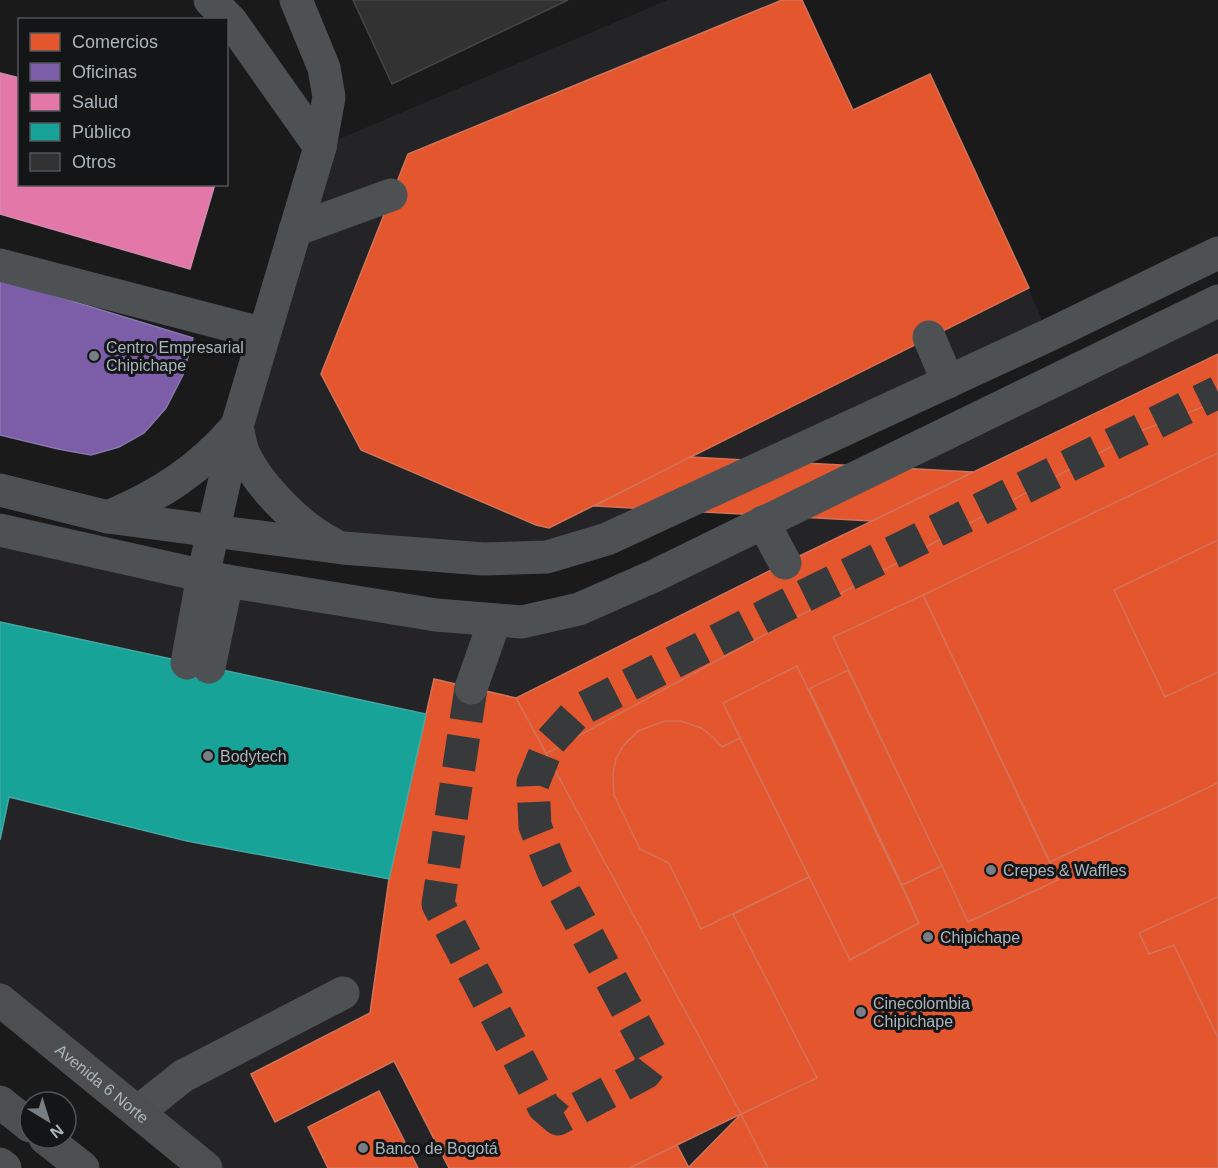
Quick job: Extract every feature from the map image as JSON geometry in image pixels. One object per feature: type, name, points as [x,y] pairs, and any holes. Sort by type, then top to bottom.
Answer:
[{"type":"main road","name":"Avenida 6 Norte","points":[[0,1000],[139,1111],[206,1168]]},
{"type":"main road","points":[[0,1102],[18,1116]]},
{"type":"main road","points":[[60,1150],[83,1168]]},
{"type":"street","points":[[210,0],[231,21],[320,147]]},
{"type":"street","points":[[198,665],[215,579],[214,531],[237,426],[320,147],[329,97],[324,68],[296,0]]},
{"type":"street","points":[[295,230],[391,195]]},
{"type":"street","points":[[0,490],[108,516],[343,548],[483,559],[547,557],[607,539],[948,382],[1218,254]]},
{"type":"street","points":[[0,265],[264,334]]},
{"type":"street","points":[[0,530],[215,579],[436,615],[522,622],[579,609],[654,576],[1218,301]]},
{"type":"street","points":[[930,337],[948,382]]},
{"type":"street","points":[[108,516],[139,504],[166,489],[218,448],[237,426]]},
{"type":"street","points":[[237,426],[242,451],[251,468],[264,484],[299,521],[324,539],[343,548]]},
{"type":"street","points":[[764,522],[786,562]]},
{"type":"street","points":[[471,688],[495,620]]},
{"type":"street","points":[[139,1111],[183,1076],[343,993]]},
{"type":"shaded area","points":[[668,0],[802,0],[853,110],[930,74],[1049,335],[607,539],[343,548],[242,451],[320,147]]},
{"type":"shaded area","points":[[1218,301],[1218,1168],[206,1168],[0,1000],[0,530],[522,622]]},
{"type":"building: Comercios","points":[[782,0],[802,0],[853,110],[930,74],[1029,288],[549,528],[536,525],[361,450],[321,374],[408,154]]},
{"type":"building: Comercios","points":[[1218,354],[1218,453],[833,637],[848,670],[809,689],[797,666],[681,721],[665,721],[645,727],[623,746],[616,759],[613,773],[614,795],[640,849],[669,863],[701,929],[733,914],[817,1078],[741,1114],[516,698],[785,563]]},
{"type":"building: Comercios","name":"Chipichape","points":[[1218,401],[1218,1168],[688,1168],[741,1114],[534,760],[1138,432]]},
{"type":"building: Comercios","points":[[1218,453],[1218,540],[1114,590],[1165,697],[1218,672],[1218,783],[1050,862],[923,595]]},
{"type":"building: Comercios","points":[[690,457],[973,472],[872,521],[594,506]]},
{"type":"building: Comercios","points":[[923,595],[1058,880],[968,922],[833,637]]},
{"type":"building: Comercios","points":[[797,666],[919,923],[850,960],[723,703]]},
{"type":"building: Comercios","points":[[848,670],[942,866],[902,885],[809,689]]},
{"type":"building: Comercios","points":[[434,679],[516,698],[741,1114],[630,1168],[449,1168],[394,1061],[275,1122],[251,1074],[370,1013],[389,879]]},
{"type":"building: Comercios","points":[[665,721],[681,721],[701,728],[722,747],[740,738],[809,877],[701,929],[669,863],[640,849],[614,795],[613,773],[616,759],[623,746],[638,731]]},
{"type":"building: Comercios","points":[[1218,783],[1218,897],[1139,933],[1149,954],[1174,945],[1218,1038],[1218,1168],[768,1168],[741,1114],[817,1078],[733,914],[809,877],[850,960],[919,923],[902,885],[942,866],[968,922],[1058,880],[1050,862]]},
{"type":"building: Comercios","name":"Banco de Bogotá","points":[[379,1091],[418,1168],[328,1168],[308,1127]]},
{"type":"building: Comercios","points":[[677,1145],[689,1168],[630,1168]]},
{"type":"building: Oficinas","name":"Centro Empresarial Chipichape","points":[[0,279],[193,338],[183,375],[166,408],[144,433],[119,447],[91,455],[0,435]]},
{"type":"building: Salud","points":[[0,73],[18,78],[18,186],[214,186],[190,269],[0,214]]},
{"type":"building: Público","name":"Bodytech","points":[[0,622],[426,714],[389,879],[187,841],[9,797],[0,840]]},
{"type":"building: Otros","points":[[353,0],[568,0],[392,84]]},
{"type":"tunnel","points":[[471,688],[438,904],[544,1107],[558,1119],[645,1073],[652,1064],[651,1054],[554,873],[535,826],[533,783],[549,743],[578,711],[804,596],[1218,392]]},
{"type":"place","name":"Centro Empresarial Chipichape","points":[[94,356]]},
{"type":"place","name":"Bodytech","points":[[208,756]]},
{"type":"place","name":"Crepes & Waffles","points":[[991,870]]},
{"type":"place","name":"Chipichape","points":[[928,937]]},
{"type":"place","name":"Cinecolombia Chipichape","points":[[861,1012]]},
{"type":"place","name":"Banco de Bogotá","points":[[363,1148]]}]
